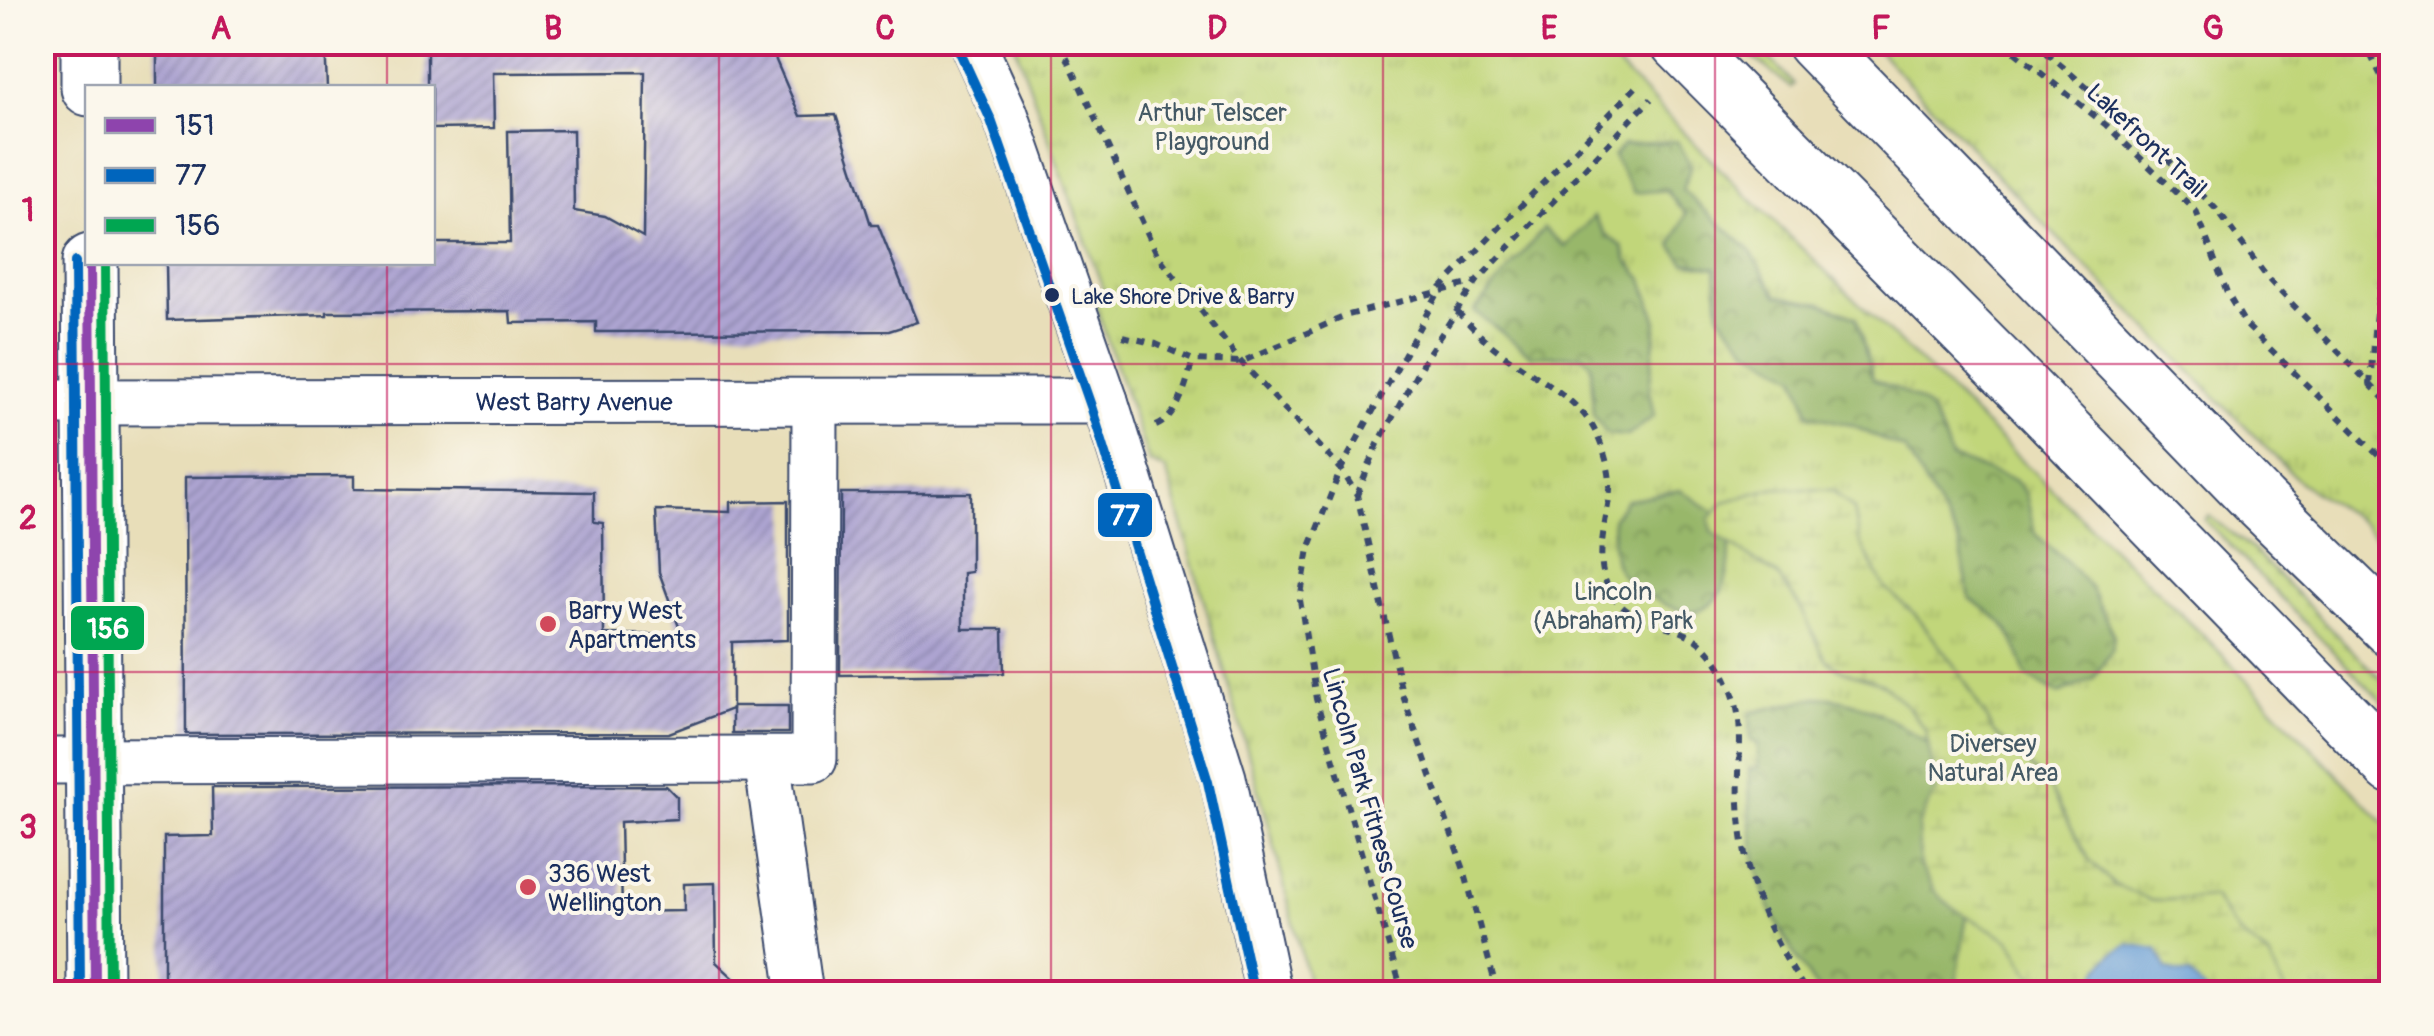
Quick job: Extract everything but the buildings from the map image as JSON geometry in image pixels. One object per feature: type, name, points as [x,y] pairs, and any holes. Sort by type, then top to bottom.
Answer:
[{"type":"main road","points":[[89,42],[90,85]]},
{"type":"main road","points":[[1678,42],[2392,766]]},
{"type":"main road","points":[[1814,42],[2260,503],[2392,630]]},
{"type":"main road","points":[[90,265],[67,402],[68,761],[96,994]]},
{"type":"street","points":[[972,42],[1004,114],[1104,401],[1222,778],[1269,994]]},
{"type":"street","name":"West Barry Avenue","points":[[67,402],[1104,401]]},
{"type":"street","points":[[68,761],[814,760],[814,402]]},
{"type":"street","points":[[767,760],[800,994]]},
{"type":"path","points":[[1060,42],[1157,254],[1240,362],[1340,469],[1357,495],[1402,694],[1464,870],[1498,994]]},
{"type":"path","name":"Lakefront Trail","points":[[2002,42],[2106,125],[2196,211],[2228,295],[2246,325],[2392,469]]},
{"type":"path","name":"Lakefront Trail","points":[[2034,42],[2158,149],[2216,209],[2270,281],[2392,407]]},
{"type":"path","points":[[2360,42],[2392,98]]},
{"type":"path","name":"Lincoln Park Fitness Course","points":[[1403,994],[1316,699],[1300,600],[1309,549],[1340,469],[1441,288],[1638,85]]},
{"type":"path","points":[[1357,495],[1378,444],[1426,358],[1477,282],[1651,99]]},
{"type":"path","points":[[2370,386],[2376,305],[2381,278],[2392,254]]},
{"type":"path","points":[[1117,338],[1127,335],[1193,360],[1240,362],[1348,316],[1441,288],[1477,282]]},
{"type":"path","points":[[1457,312],[1489,344],[1574,404],[1594,428],[1610,487],[1600,551],[1604,576],[1613,596],[1639,618],[1696,640],[1722,669],[1736,706],[1738,803],[1747,870],[1772,939],[1808,994]]},
{"type":"path","points":[[1150,428],[1163,424],[1181,400],[1193,360]]},
{"type":"green space","name":"Lincoln (Abraham) Park","points":[[1014,43],[1595,43],[1733,182],[2209,641],[2391,830],[2391,993],[1311,993],[1270,829],[1166,470],[1149,462],[1095,304],[1106,297]]},
{"type":"green space","points":[[1734,43],[1755,43],[1794,84],[1791,87]]},
{"type":"green space","points":[[1871,43],[2391,43],[2391,552],[2363,523],[2301,483]]},
{"type":"green space","points":[[1677,141],[1691,166],[1682,190],[1749,249],[1777,295],[1821,303],[1856,317],[1873,379],[1925,406],[1938,424],[1951,458],[2014,480],[2026,494],[2035,534],[2091,589],[2114,636],[2112,650],[2093,679],[2059,694],[2026,676],[2008,631],[1970,599],[1959,541],[1905,450],[1851,425],[1810,415],[1796,376],[1748,348],[1719,314],[1716,268],[1684,262],[1672,245],[1686,214],[1666,190],[1634,193],[1613,156],[1623,145]]},
{"type":"green space","points":[[1594,216],[1606,235],[1622,246],[1628,262],[1643,279],[1657,322],[1649,391],[1654,416],[1628,436],[1607,434],[1593,414],[1591,364],[1583,355],[1532,356],[1474,311],[1544,228],[1565,247]]},
{"type":"green space","name":"Diversey Natural Area","points":[[1772,488],[1832,490],[1854,510],[1860,542],[1884,587],[1915,614],[1960,673],[1994,733],[2048,785],[2090,861],[2113,884],[2152,901],[2213,897],[2238,933],[2269,957],[2286,993],[2042,993],[2010,940],[1951,907],[1936,893],[1920,866],[1918,826],[1937,788],[1925,729],[1881,683],[1843,671],[1826,660],[1801,608],[1778,576],[1712,532],[1709,519],[1724,502]]},
{"type":"green space","points":[[1680,490],[1727,520],[1730,542],[1726,581],[1719,596],[1708,606],[1693,611],[1674,608],[1626,580],[1613,555],[1612,519],[1626,500]]},
{"type":"green space","points":[[2209,516],[2253,550],[2391,689],[2391,711],[2205,520]]},
{"type":"green space","points":[[1817,697],[1869,709],[1944,755],[1972,881],[1958,993],[1820,993],[1772,912],[1752,835],[1749,769],[1758,768],[1758,743],[1751,741],[1750,713]]},
{"type":"water","points":[[2128,944],[2157,949],[2167,970],[2190,975],[2207,993],[2096,993],[2103,964]]},
{"type":"transit line","name":"77","points":[[958,48],[991,120],[1091,406],[1208,782],[1254,994]]},
{"type":"transit line","name":"77","points":[[75,262],[80,994]]},
{"type":"transit line","name":"151","points":[[90,265],[95,994]]},
{"type":"transit line","name":"156","points":[[105,265],[110,994]]},
{"type":"place","name":"Lake Shore Drive & Barry","points":[[1052,295]]},
{"type":"place","name":"Barry West Apartments","points":[[548,624]]},
{"type":"place","name":"336 West Wellington","points":[[528,887]]},
{"type":"park label","name":"Arthur Telscer Playground","points":[[1212,126]]}]
